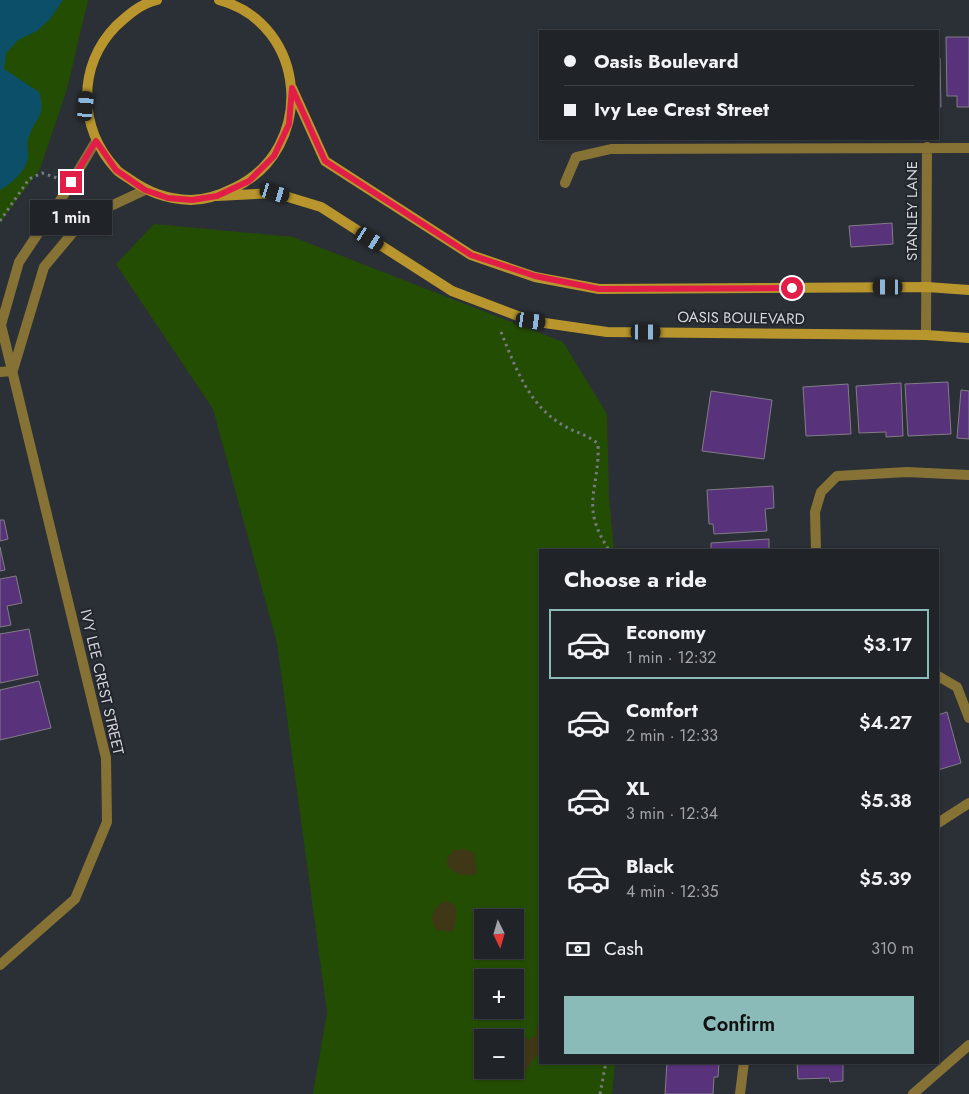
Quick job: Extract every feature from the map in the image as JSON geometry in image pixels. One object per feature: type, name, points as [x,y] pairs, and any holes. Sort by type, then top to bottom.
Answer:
[{"type":"main road","points":[[130,13],[133,0]]},
{"type":"main road","name":"OASIS BOULEVARD","points":[[157,0],[130,13],[104,38],[89,71],[86,106],[96,141],[116,170],[145,190],[168,198],[192,200],[217,196],[275,193],[321,208],[452,291],[531,321],[606,332],[926,335],[969,338]]},
{"type":"main road","name":"OASIS BOULEVARD","points":[[219,0],[233,4],[263,24],[283,54],[292,88],[325,161],[471,255],[535,276],[599,289],[927,287],[969,290]]},
{"type":"main road","name":"OASIS BOULEVARD","points":[[217,196],[249,181],[274,156],[289,124],[292,88]]},
{"type":"street","name":"IVY LEE CREST STREET","points":[[0,966],[75,899],[107,822],[106,758],[1,324],[19,262],[65,193],[96,141]]},
{"type":"street","name":"STANLEY LANE","points":[[926,335],[927,147]]},
{"type":"street","points":[[565,184],[576,157],[612,149],[969,148]]},
{"type":"street","points":[[0,372],[12,371],[44,266],[85,218],[145,190]]},
{"type":"street","points":[[816,549],[816,512],[821,492],[837,476],[907,472],[969,475]]},
{"type":"street","points":[[939,677],[957,687],[969,718]]},
{"type":"street","points":[[939,822],[969,802]]},
{"type":"street","points":[[913,1094],[969,1045]]},
{"type":"street","points":[[740,1094],[744,1064]]},
{"type":"path","points":[[0,221],[29,180],[42,173],[58,179]]},
{"type":"path","points":[[501,332],[518,373],[544,412],[562,425],[588,437],[598,444],[591,500],[593,519],[600,536],[608,549]]},
{"type":"path","points":[[600,1094],[606,1064]]},
{"type":"green space","points":[[0,0],[88,0],[67,89],[40,169],[0,223]]},
{"type":"green space","points":[[154,224],[293,237],[563,342],[607,414],[609,499],[614,549],[539,549],[539,1064],[615,1064],[612,1094],[313,1094],[327,1012],[277,643],[213,409],[116,264]]},
{"type":"sand","points":[[464,849],[474,853],[477,873],[460,874],[453,871],[447,865],[448,857],[454,850]]},
{"type":"sand","points":[[444,901],[454,905],[456,908],[454,930],[451,932],[437,931],[433,922],[434,911]]},
{"type":"sand","points":[[539,1024],[539,1056],[536,1055],[524,1075],[524,1036],[530,1040],[537,1034],[536,1029]]},
{"type":"water","points":[[0,0],[63,0],[50,19],[37,31],[18,40],[6,53],[4,69],[39,92],[42,106],[40,115],[28,139],[28,160],[26,165],[14,180],[0,190]]},
{"type":"building","points":[[946,37],[969,37],[969,107],[957,107],[957,96],[947,96]]},
{"type":"building","points":[[939,58],[940,58],[941,107],[939,107]]},
{"type":"building","points":[[892,223],[893,244],[851,247],[849,226]]},
{"type":"building","points":[[948,382],[951,434],[908,436],[905,384]]},
{"type":"building","points":[[901,383],[903,436],[886,437],[886,432],[859,433],[856,386]]},
{"type":"building","points":[[848,384],[851,434],[806,436],[803,387]]},
{"type":"building","points":[[961,390],[969,391],[969,439],[957,438]]},
{"type":"building","points":[[711,391],[772,400],[764,459],[702,451]]},
{"type":"building","points":[[773,486],[774,508],[765,509],[767,531],[714,534],[713,524],[709,524],[707,490]]},
{"type":"building","points":[[0,520],[4,520],[8,539],[0,541]]},
{"type":"building","points":[[769,539],[769,549],[711,549],[711,543]]},
{"type":"building","points":[[0,547],[5,570],[0,571]]},
{"type":"building","points":[[16,576],[22,603],[7,606],[11,625],[0,627],[0,579]]},
{"type":"building","points":[[29,629],[38,675],[0,683],[0,634]]},
{"type":"building","points":[[39,681],[51,728],[0,740],[0,690]]},
{"type":"building","points":[[947,712],[961,763],[939,770],[939,715]]},
{"type":"building","points":[[667,1064],[719,1064],[718,1077],[714,1077],[713,1094],[665,1094]]},
{"type":"building","points":[[797,1064],[843,1064],[843,1081],[830,1082],[829,1078],[798,1079]]},
{"type":"route","points":[[71,182],[96,141],[116,170],[145,190],[168,198],[192,200],[217,196],[249,181],[274,156],[289,124],[292,88],[325,161],[471,255],[535,276],[599,289],[792,288]]}]
